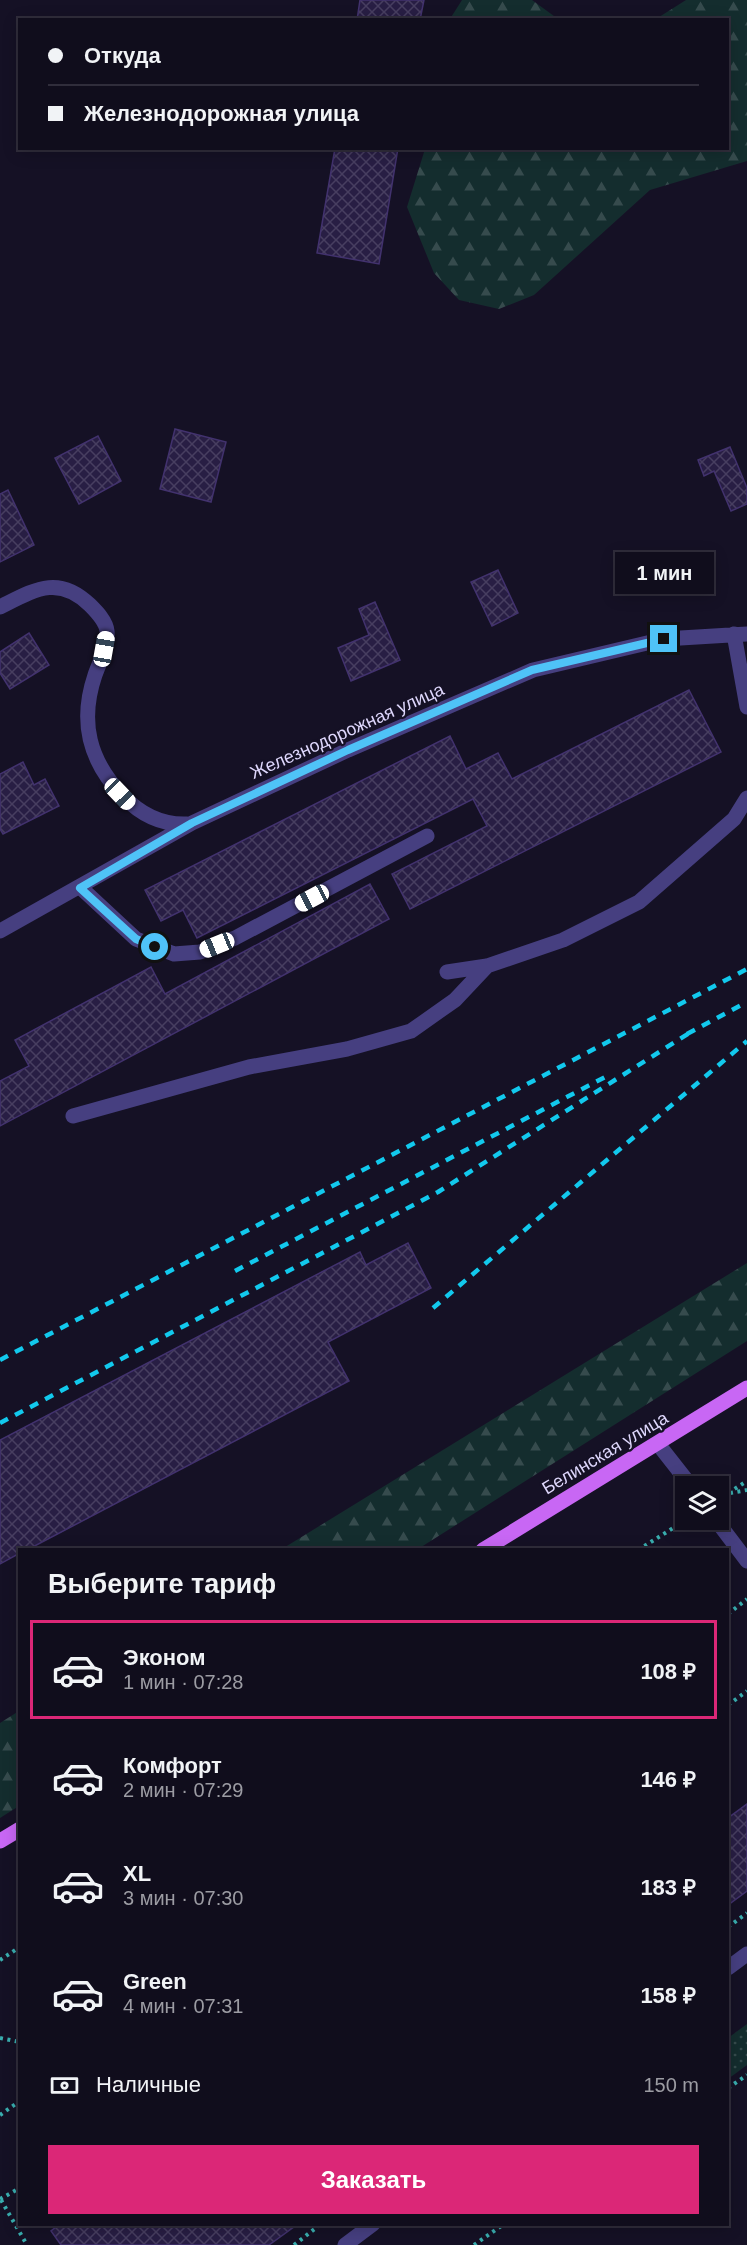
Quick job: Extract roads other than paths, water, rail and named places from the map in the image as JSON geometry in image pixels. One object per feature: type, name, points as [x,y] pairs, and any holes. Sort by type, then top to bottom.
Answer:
[{"type":"main road","name":"Белинская улица","points":[[486,1548],[747,1388]]},
{"type":"main road","points":[[0,1841],[18,1830]]},
{"type":"street","points":[[0,607],[37,588],[64,587],[80,595],[99,614],[107,632],[91,687],[87,721],[92,752],[106,779],[135,808],[169,825],[192,823]]},
{"type":"street","points":[[740,634],[747,707]]},
{"type":"street","name":"Железнодорожная улица","points":[[0,931],[192,823],[348,750],[532,670],[664,639],[740,634]]},
{"type":"street","points":[[447,972],[487,966],[562,940],[639,902],[734,819],[747,798]]},
{"type":"street","points":[[80,888],[136,939],[174,954],[200,952],[235,939],[427,836]]},
{"type":"street","points":[[73,1116],[249,1067],[347,1049],[411,1030],[455,1000],[487,966]]},
{"type":"street","points":[[658,1444],[683,1476]]},
{"type":"street","points":[[724,1530],[747,1561]]},
{"type":"street","points":[[729,1967],[747,1954]]},
{"type":"street","points":[[345,2245],[370,2226]]},
{"type":"railway","points":[[0,1360],[747,969]]},
{"type":"railway","points":[[687,1034],[747,1002]]},
{"type":"railway","points":[[0,1423],[438,1192],[694,1030]]},
{"type":"railway","points":[[433,1308],[747,1041]]},
{"type":"railway","points":[[235,1271],[607,1076]]}]
